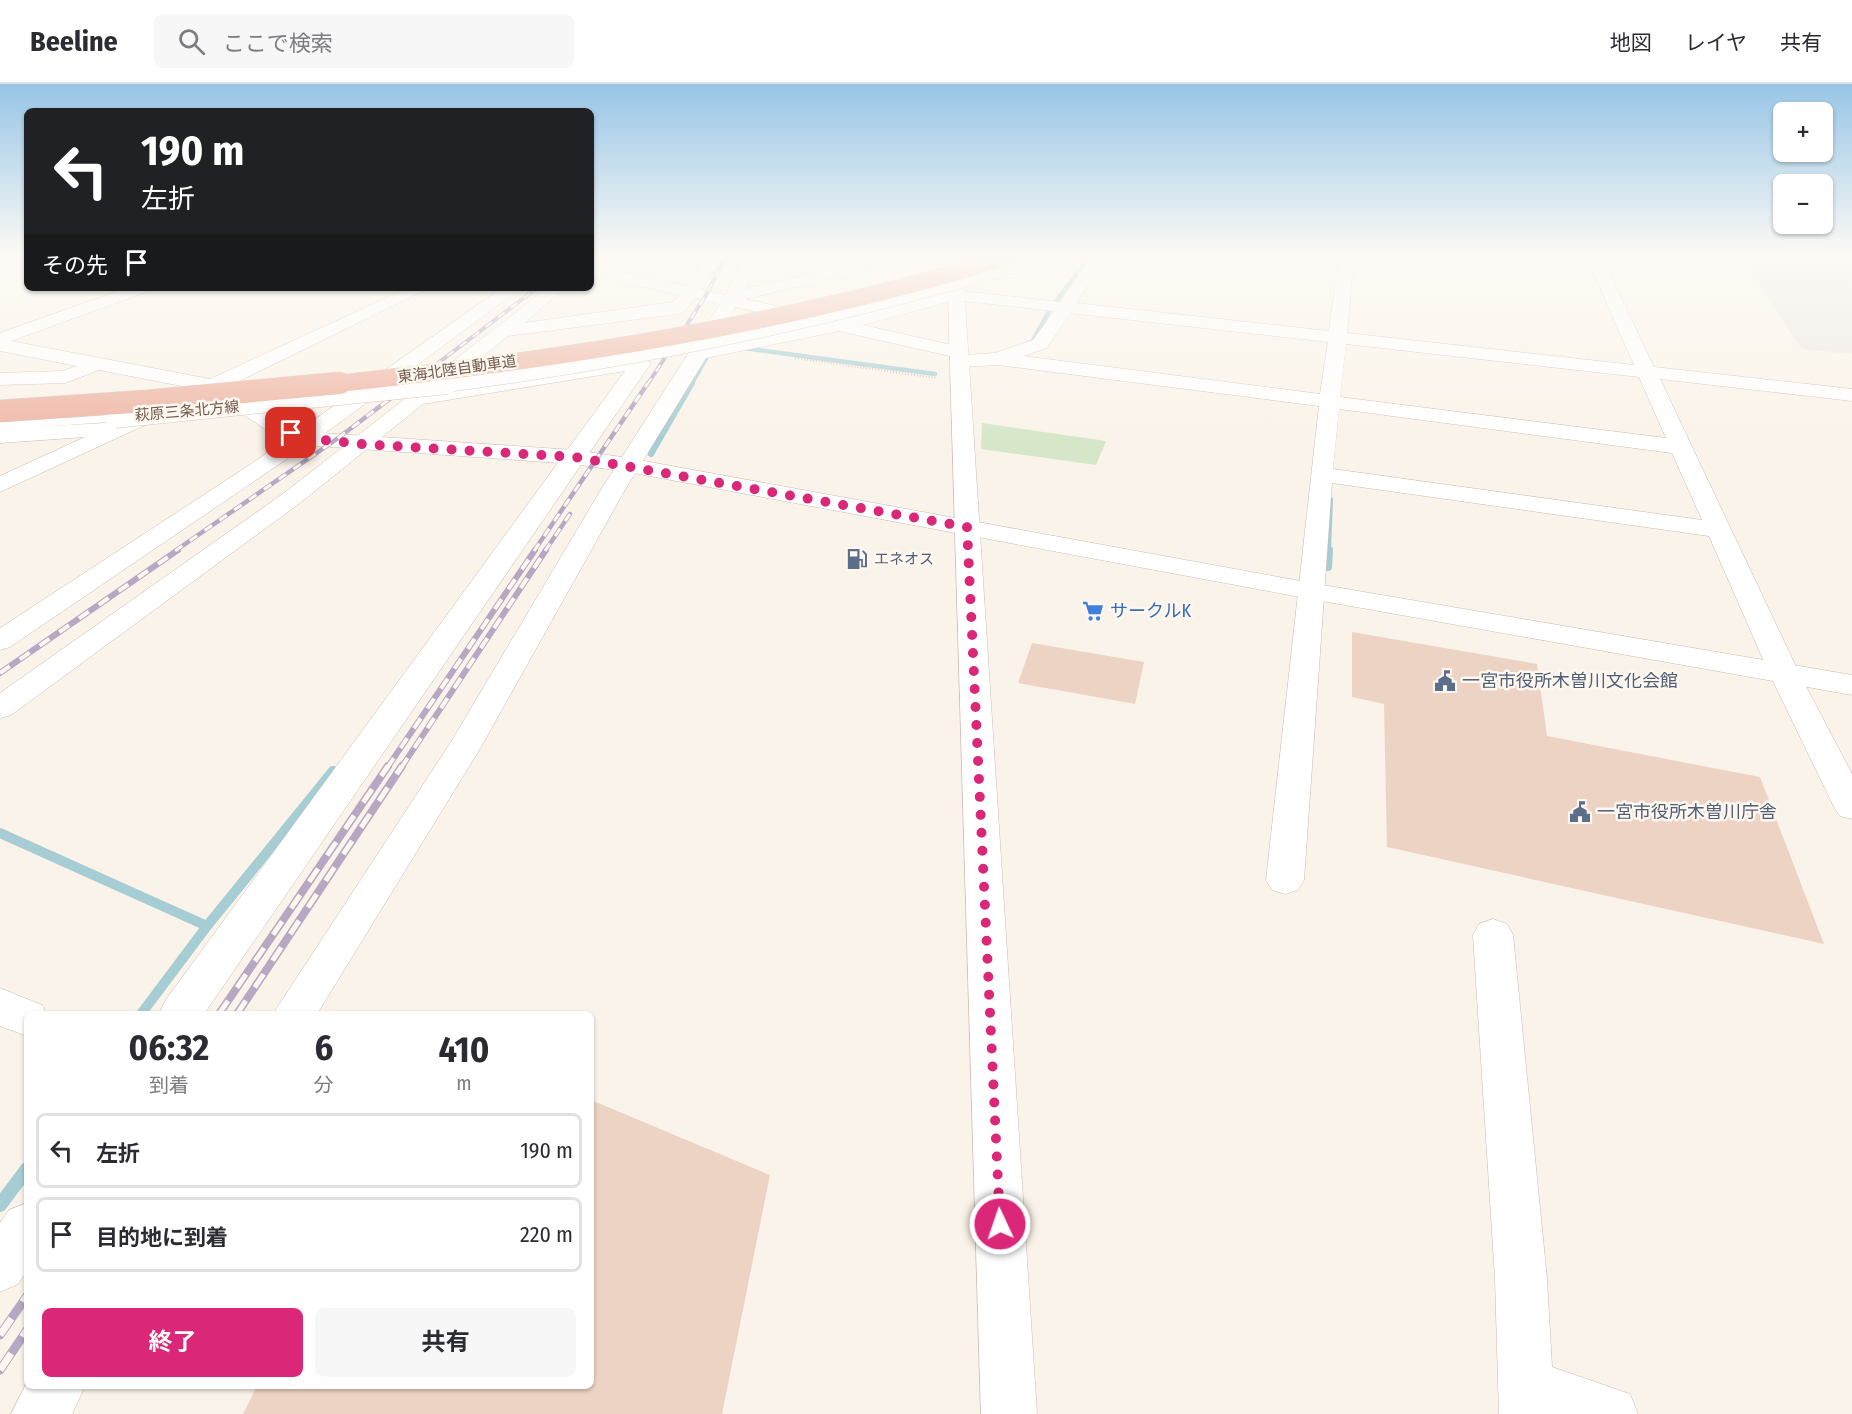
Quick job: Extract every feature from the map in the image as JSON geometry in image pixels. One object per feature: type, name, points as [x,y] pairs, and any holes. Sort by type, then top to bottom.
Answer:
[{"type":"highway","name":"東海北陸自動車道","points":[[0,398],[239,382],[449,359],[546,346],[703,318]]},
{"type":"highway","name":"東海北陸自動車道","points":[[0,411],[319,387],[644,342],[766,318]]},
{"type":"street","points":[[0,339],[59,318]]},
{"type":"street","points":[[0,485],[120,423],[214,386],[358,318]]},
{"type":"street","points":[[0,641],[244,481],[473,318]]},
{"type":"street","points":[[0,708],[292,498],[519,318]]},
{"type":"street","points":[[503,331],[597,318]]},
{"type":"street","points":[[182,1011],[671,318]]},
{"type":"street","points":[[296,1011],[465,747],[628,465],[670,416],[691,379],[696,354],[719,318]]},
{"type":"street","points":[[804,318],[959,365],[998,358],[1040,344],[1057,318]]},
{"type":"street","name":"萩原三条北方線","points":[[0,424],[120,423],[333,397],[582,363],[812,318]]},
{"type":"street","points":[[696,354],[834,326],[855,318]]},
{"type":"street","points":[[957,318],[1009,1414]]},
{"type":"street","points":[[1161,318],[1852,395]]},
{"type":"street","points":[[1285,880],[1321,474],[1338,318]]},
{"type":"street","points":[[1622,318],[1784,673],[1852,807]]},
{"type":"street","points":[[0,345],[214,386],[279,428],[304,438],[360,444],[574,457],[628,465],[1311,591],[1852,685]]},
{"type":"street","points":[[998,358],[1329,403],[1682,447]]},
{"type":"street","points":[[119,368],[188,362]]},
{"type":"street","points":[[221,362],[262,363]]},
{"type":"street","points":[[417,399],[641,363]]},
{"type":"street","points":[[0,379],[65,377],[98,364]]},
{"type":"street","points":[[0,436],[120,423]]},
{"type":"street","points":[[1321,474],[1719,530]]},
{"type":"street","points":[[1493,935],[1521,1279],[1526,1400],[1610,1414]]},
{"type":"street","points":[[0,1006],[24,1017]]},
{"type":"street","points":[[0,1266],[24,1232]]},
{"type":"street","points":[[39,1414],[55,1389]]},
{"type":"path","points":[[788,357],[959,365]]},
{"type":"shaded area","points":[[1781,318],[1852,318],[1852,354],[1802,349]]},
{"type":"green space","points":[[982,423],[1106,441],[1096,465],[981,449]]},
{"type":"building","name":"一宮市役所木曽川庁舎","points":[[1352,632],[1537,664],[1547,736],[1760,777],[1824,944],[1387,847],[1384,704],[1352,697]]},
{"type":"building","points":[[1032,643],[1144,662],[1135,704],[1018,683]]},
{"type":"building","points":[[594,1101],[770,1175],[722,1414],[243,1414],[256,1389],[594,1389]]},
{"type":"waterway","points":[[1026,344],[1032,342],[1045,318]]},
{"type":"waterway","points":[[743,348],[935,374]]},
{"type":"waterway","points":[[691,385],[708,355],[718,353]]},
{"type":"waterway","points":[[651,454],[692,383]]},
{"type":"waterway","points":[[1328,551],[1330,500]]},
{"type":"waterway","points":[[1328,567],[1329,550]]},
{"type":"waterway","points":[[207,926],[333,771]]},
{"type":"waterway","points":[[0,833],[207,926]]},
{"type":"waterway","points":[[143,1011],[207,926]]},
{"type":"waterway","points":[[0,1205],[24,1173]]},
{"type":"railway","points":[[409,385],[497,318]]},
{"type":"railway","points":[[647,385],[691,318]]},
{"type":"railway","points":[[175,551],[334,441],[411,383]]},
{"type":"railway","points":[[534,551],[648,383]]},
{"type":"railway","points":[[545,551],[570,514]]},
{"type":"railway","points":[[0,673],[178,550]]},
{"type":"railway","points":[[387,768],[535,550]]},
{"type":"railway","points":[[401,768],[546,550]]},
{"type":"railway","points":[[221,1011],[388,766]]},
{"type":"railway","points":[[239,1011],[402,766]]},
{"type":"railway","points":[[0,1335],[24,1300]]},
{"type":"railway","points":[[0,1370],[24,1334]]},
{"type":"place","name":"エネオス","points":[[857,559]]},
{"type":"place","name":"サークルK","points":[[1093,611]]},
{"type":"place","name":"一宮市役所木曽川文化会館","points":[[1445,681]]},
{"type":"place","name":"一宮市役所木曽川庁舎","points":[[1580,812]]},
{"type":"route","points":[[291,433],[304,438],[360,444],[574,457],[967,527],[1000,1224]]}]
